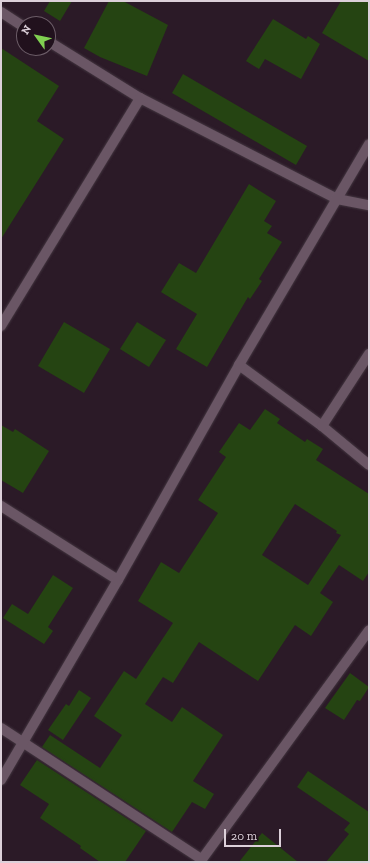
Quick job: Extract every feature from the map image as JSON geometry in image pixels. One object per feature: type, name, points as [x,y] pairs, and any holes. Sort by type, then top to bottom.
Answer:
[{"type":"street","points":[[1,12],[16,21]]},
{"type":"street","points":[[56,46],[140,98],[337,199],[369,205]]},
{"type":"street","points":[[1,326],[140,98]]},
{"type":"street","points":[[1,780],[118,580],[239,364],[369,144]]},
{"type":"street","points":[[322,426],[369,354]]},
{"type":"street","points":[[239,364],[322,426],[369,465]]},
{"type":"street","points":[[1,506],[118,580]]},
{"type":"street","points":[[1,728],[201,861],[369,630]]},
{"type":"building","points":[[50,1],[72,1],[60,21],[56,18],[56,16],[52,16],[44,11]]},
{"type":"building","points":[[109,1],[123,1],[168,25],[147,76],[100,57],[84,48]]},
{"type":"building","points":[[341,1],[369,1],[369,61],[322,33]]},
{"type":"building","points":[[273,19],[306,39],[308,36],[320,44],[301,79],[265,59],[259,69],[246,61]]},
{"type":"building","points":[[1,48],[59,86],[37,121],[64,139],[1,239]]},
{"type":"building","points":[[183,74],[307,146],[296,165],[172,93]]},
{"type":"building","points":[[249,184],[276,201],[264,221],[272,226],[267,233],[282,242],[259,279],[262,281],[250,299],[248,297],[207,367],[176,349],[197,314],[161,292],[179,263],[196,273]]},
{"type":"building","points":[[64,322],[110,349],[84,393],[38,366]]},
{"type":"building","points":[[137,322],[166,340],[149,367],[120,349]]},
{"type":"building","points":[[265,409],[280,419],[277,423],[305,442],[307,439],[323,449],[316,460],[369,494],[369,572],[363,581],[339,565],[320,593],[333,602],[311,636],[295,625],[258,681],[199,642],[173,683],[163,677],[145,704],[172,722],[182,707],[223,735],[193,781],[214,794],[205,809],[192,802],[172,832],[42,747],[50,735],[100,768],[122,735],[94,716],[124,671],[136,679],[173,623],[138,601],[161,562],[179,573],[218,513],[198,500],[226,457],[219,452],[239,423],[250,430]],"holes":[[[295,504],[337,531],[336,533],[341,535],[308,585],[262,555]]]},
{"type":"building","points":[[1,425],[13,432],[15,429],[49,451],[23,493],[1,480]]},
{"type":"building","points":[[53,575],[73,588],[48,627],[53,631],[44,644],[3,618],[12,604],[28,614]]},
{"type":"building","points":[[350,673],[369,687],[360,701],[357,700],[344,720],[325,708]]},
{"type":"building","points":[[79,690],[91,698],[63,740],[48,730],[66,704],[69,706]]},
{"type":"building","points":[[37,760],[146,831],[125,862],[100,862],[80,848],[81,846],[40,818],[49,804],[20,785]]},
{"type":"building","points":[[308,771],[369,812],[369,862],[326,862],[349,834],[344,830],[350,823],[297,787]]},
{"type":"building","points":[[262,833],[298,862],[239,862]]}]
